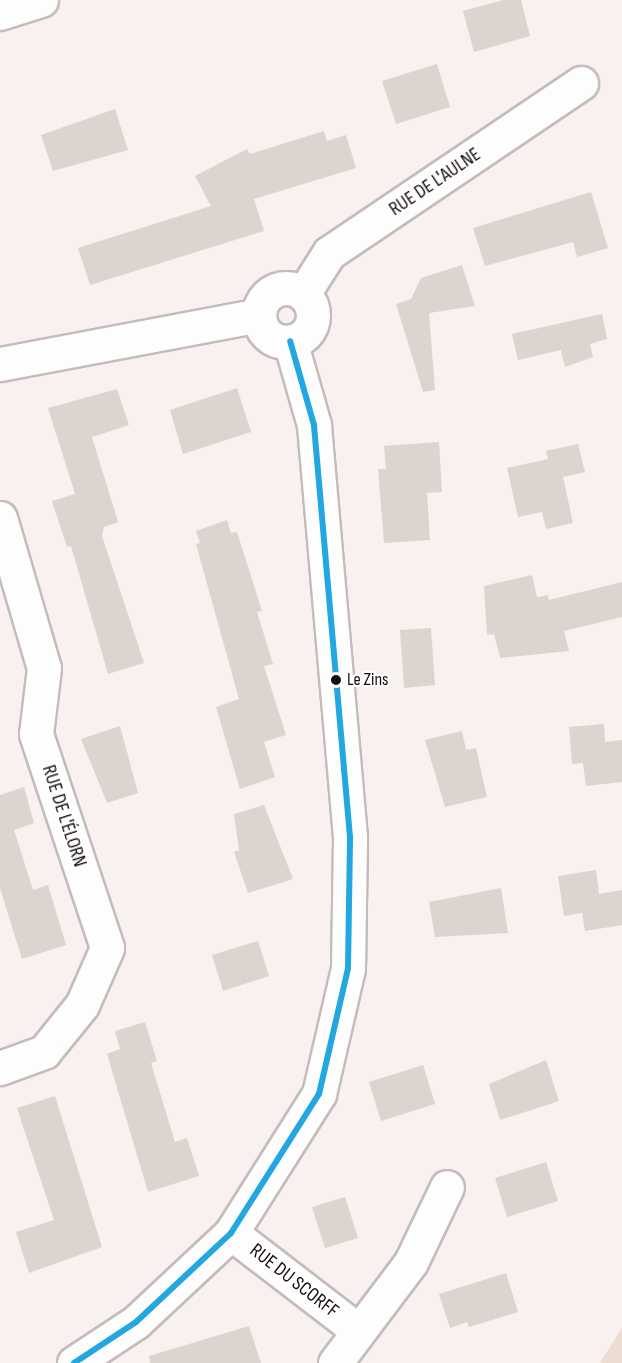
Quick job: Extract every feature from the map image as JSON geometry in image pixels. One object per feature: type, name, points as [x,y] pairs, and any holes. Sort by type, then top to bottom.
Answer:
[{"type":"street","points":[[0,13],[41,0]]},
{"type":"street","name":"RUE DE L'AULNE","points":[[303,294],[329,253],[581,83]]},
{"type":"street","points":[[287,288],[303,294],[313,318],[306,333],[290,341],[268,336],[259,315],[271,293],[287,288]]},
{"type":"street","points":[[0,364],[259,315]]},
{"type":"street","points":[[74,1363],[136,1322],[231,1233],[319,1094],[348,968],[350,837],[314,425],[290,341]]},
{"type":"street","name":"RUE DE L'ÉLORN","points":[[0,518],[44,668],[36,734],[108,948],[82,1005],[44,1052],[0,1068]]},
{"type":"street","name":"RUE DU SCORFF","points":[[335,1363],[356,1329],[411,1262],[447,1187]]},
{"type":"street","name":"RUE DU SCORFF","points":[[231,1233],[356,1329]]},
{"type":"shaded area","points":[[622,1328],[622,1363],[600,1363]]},
{"type":"building","points":[[503,0],[521,0],[530,36],[474,52],[463,11]]},
{"type":"building","points":[[437,64],[450,107],[396,124],[382,81]]},
{"type":"building","points":[[115,109],[128,150],[53,171],[41,135]]},
{"type":"building","points":[[324,131],[327,141],[346,135],[356,168],[254,199],[264,231],[90,285],[78,248],[211,206],[195,176],[247,149],[250,154]]},
{"type":"building","points":[[591,192],[608,248],[577,257],[573,242],[485,266],[473,228]]},
{"type":"building","points":[[462,265],[475,306],[429,313],[435,390],[423,392],[396,304],[411,299],[421,278]]},
{"type":"building","points":[[602,314],[607,339],[590,344],[593,357],[565,367],[561,350],[518,360],[512,334]]},
{"type":"building","points":[[237,388],[251,432],[183,454],[170,410]]},
{"type":"building","points":[[117,389],[129,425],[92,437],[118,522],[104,527],[102,536],[144,663],[108,674],[71,546],[67,547],[52,501],[75,494],[48,408]]},
{"type":"building","points":[[439,442],[442,492],[427,493],[430,540],[384,543],[378,469],[386,469],[384,446]]},
{"type":"building","points":[[578,444],[585,472],[563,477],[573,523],[546,529],[542,512],[518,517],[507,468],[548,459],[546,451]]},
{"type":"building","points":[[227,520],[231,533],[237,532],[262,611],[257,612],[273,664],[264,666],[286,735],[264,742],[275,777],[240,789],[216,707],[239,699],[196,544],[200,543],[196,531]]},
{"type":"building","points":[[532,575],[537,597],[548,595],[549,600],[622,582],[622,617],[564,631],[569,651],[500,658],[494,634],[487,635],[484,586]]},
{"type":"building","points":[[431,628],[435,685],[404,688],[400,630]]},
{"type":"building","points":[[604,724],[605,742],[622,740],[622,782],[586,786],[583,763],[572,764],[569,727]]},
{"type":"building","points":[[120,726],[138,793],[107,803],[81,739]]},
{"type":"building","points":[[462,731],[466,750],[476,748],[487,797],[445,807],[425,740]]},
{"type":"building","points":[[24,787],[34,823],[14,830],[33,890],[48,885],[66,945],[22,959],[0,888],[0,795]]},
{"type":"building","points":[[264,805],[293,879],[248,893],[234,852],[239,850],[234,814]]},
{"type":"building","points":[[596,870],[599,894],[622,890],[622,925],[585,931],[582,913],[564,916],[558,876]]},
{"type":"building","points":[[501,888],[508,933],[435,937],[429,902]]},
{"type":"building","points":[[258,941],[269,976],[223,991],[212,955]]},
{"type":"building","points":[[145,1022],[157,1061],[151,1063],[175,1142],[187,1138],[199,1176],[148,1192],[107,1054],[120,1049],[115,1031]]},
{"type":"building","points":[[546,1060],[559,1101],[500,1120],[489,1084]]},
{"type":"building","points":[[423,1065],[435,1104],[381,1121],[369,1082]]},
{"type":"building","points":[[55,1096],[102,1247],[29,1273],[16,1232],[54,1220],[17,1108]]},
{"type":"building","points":[[546,1162],[558,1201],[507,1217],[495,1178]]},
{"type":"building","points":[[345,1197],[358,1238],[325,1248],[312,1207]]},
{"type":"building","points":[[506,1273],[518,1312],[469,1327],[467,1322],[450,1328],[439,1294]]},
{"type":"building","points":[[249,1326],[261,1363],[150,1363],[149,1356]]},
{"type":"transit line","points":[[74,1363],[136,1322],[231,1233],[319,1094],[348,968],[350,837],[314,425],[290,341]]},
{"type":"place","name":"Le Zins","points":[[336,680]]}]
